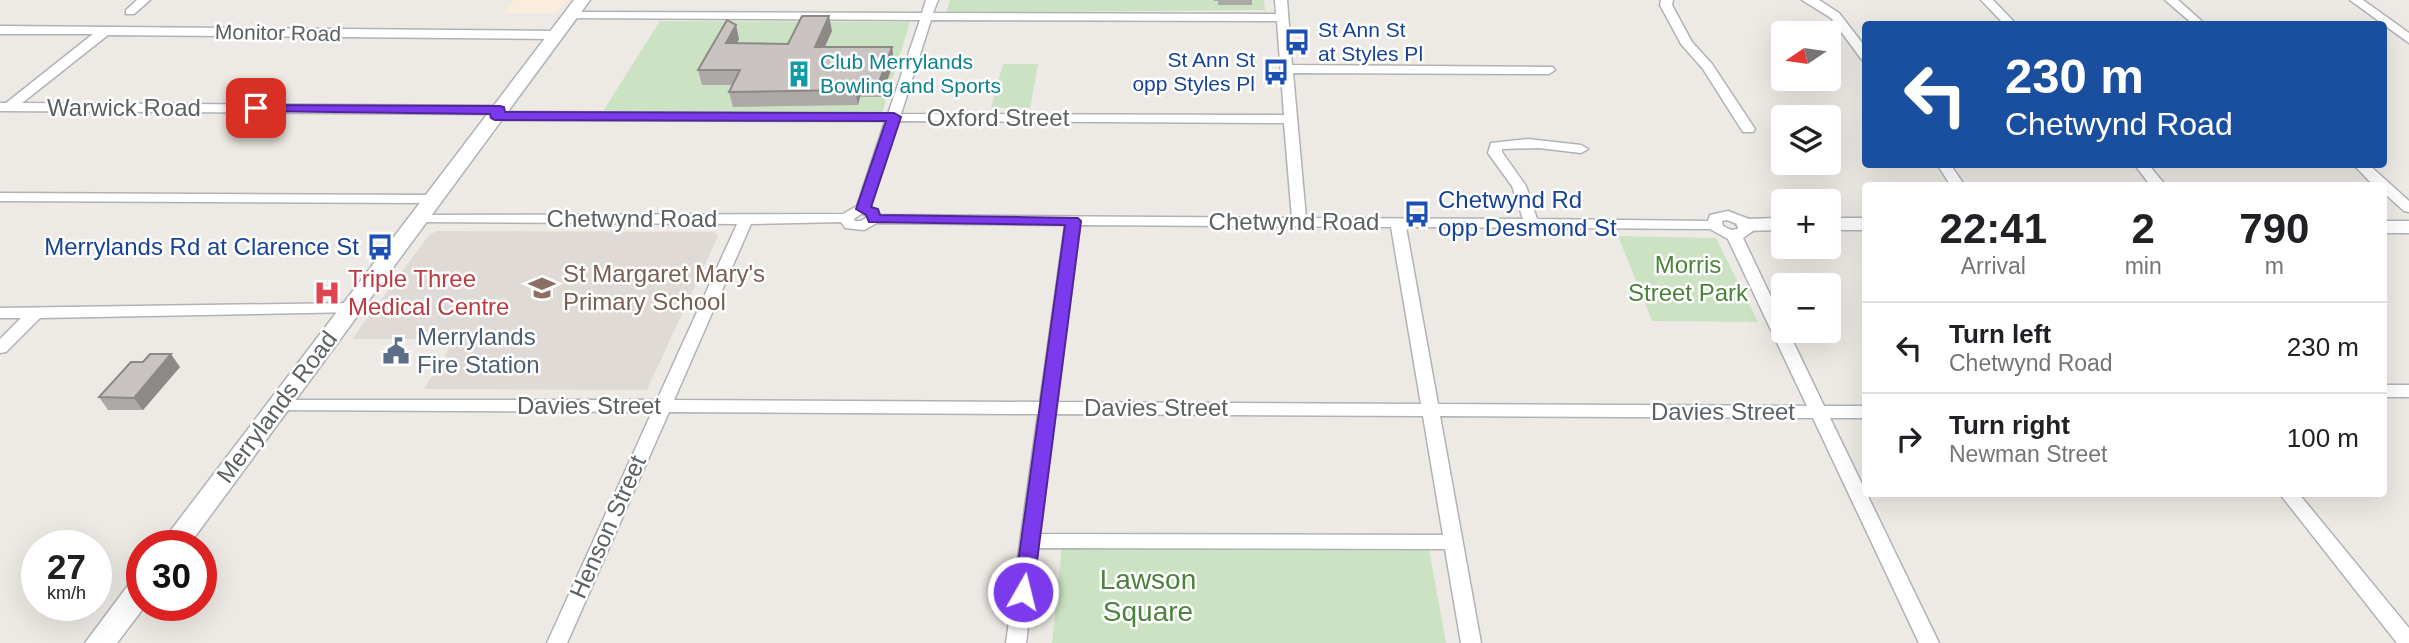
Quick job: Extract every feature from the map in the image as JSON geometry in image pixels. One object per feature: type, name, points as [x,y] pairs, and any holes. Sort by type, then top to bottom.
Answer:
[{"type":"main road","name":"Merrylands Road","points":[[185,530],[582,0]]},
{"type":"main road","points":[[100,643],[126,609]]},
{"type":"street","points":[[130,12],[144,0]]},
{"type":"street","points":[[846,218],[848,223],[854,226],[864,226],[894,117],[932,0]]},
{"type":"street","points":[[1281,0],[1298,221]]},
{"type":"street","points":[[1666,0],[1666,5],[1687,44],[1709,67],[1748,129]]},
{"type":"street","points":[[1987,0],[2007,21]]},
{"type":"street","points":[[2171,0],[2196,21]]},
{"type":"street","points":[[2356,0],[2385,21]]},
{"type":"street","points":[[1816,1],[1834,13],[1862,52]]},
{"type":"street","points":[[571,15],[1282,18]]},
{"type":"street","points":[[2387,23],[2409,39]]},
{"type":"street","name":"Monitor Road","points":[[0,30],[556,35]]},
{"type":"street","points":[[4,107],[105,31]]},
{"type":"street","points":[[1286,69],[1549,70]]},
{"type":"street","name":"Warwick Road","points":[[4,107],[498,113]]},
{"type":"street","name":"Oxford Street","points":[[498,113],[1291,119]]},
{"type":"street","points":[[1531,224],[1520,183],[1513,171],[1495,153],[1496,146],[1510,143],[1581,149]]},
{"type":"street","points":[[2144,168],[2156,182]]},
{"type":"street","points":[[2363,168],[2379,182]]},
{"type":"street","points":[[2387,189],[2409,208]]},
{"type":"street","points":[[0,197],[433,199]]},
{"type":"street","name":"Chetwynd Road","points":[[868,214],[1073,221],[1714,225],[1724,233],[1740,230]]},
{"type":"street","name":"Chetwynd Road","points":[[419,218],[846,218]]},
{"type":"street","name":"Henson Street","points":[[557,643],[746,220]]},
{"type":"street","points":[[1016,643],[1073,221]]},
{"type":"street","points":[[1398,223],[1471,643]]},
{"type":"street","points":[[1841,224],[1862,224]]},
{"type":"street","points":[[1771,226],[1740,230],[1818,412],[1929,643]]},
{"type":"street","points":[[2387,227],[2409,227]]},
{"type":"street","points":[[0,313],[351,308]]},
{"type":"street","points":[[0,348],[36,313]]},
{"type":"street","points":[[2387,391],[2409,391]]},
{"type":"street","name":"Davies Street","points":[[279,404],[1862,412]]},
{"type":"street","points":[[2291,497],[2409,643]]},
{"type":"street","points":[[1031,541],[1454,542]]},
{"type":"shaded area","points":[[514,0],[567,0],[557,13],[504,13]]},
{"type":"shaded area","name":"St Margaret Mary's Primary School","points":[[437,231],[714,232],[718,236],[647,390],[424,389],[455,339],[352,339],[429,235]]},
{"type":"green space","points":[[950,0],[1264,0],[1265,10],[946,13]]},
{"type":"green space","points":[[660,21],[910,22],[882,113],[600,116]]},
{"type":"green space","points":[[1003,64],[1038,64],[1030,108],[991,108]]},
{"type":"green space","name":"Morris Street Park","points":[[1618,236],[1716,238],[1758,322],[1652,321]]},
{"type":"green space","name":"Lawson Square","points":[[1062,545],[1429,549],[1446,643],[1052,643]]},
{"type":"building","name":"Club Merrylands Bowling and Sports","points":[[802,16],[829,16],[815,47],[892,47],[879,82],[858,82],[855,90],[729,92],[740,70],[698,70],[727,20],[736,25],[726,43],[788,44]]},
{"type":"building","points":[[150,354],[171,354],[134,398],[99,397],[131,362],[143,362]]},
{"type":"place","name":"St Ann St at Styles Pl","points":[[1297,42]]},
{"type":"place","name":"St Ann St opp Styles Pl","points":[[1276,72]]},
{"type":"place","name":"Club Merrylands Bowling and Sports","points":[[799,74]]},
{"type":"place","name":"Chetwynd Rd opp Desmond St","points":[[1417,214]]},
{"type":"place","name":"Merrylands Rd at Clarence St","points":[[380,247]]},
{"type":"place","name":"St Margaret Mary's Primary School","points":[[542,288]]},
{"type":"place","name":"Triple Three Medical Centre","points":[[327,293]]},
{"type":"place","name":"Merrylands Fire Station","points":[[396,351]]},
{"type":"route","points":[[256,108],[500,110],[495,116],[894,117],[863,209],[873,212],[874,219],[1073,221],[1023,592]]}]
